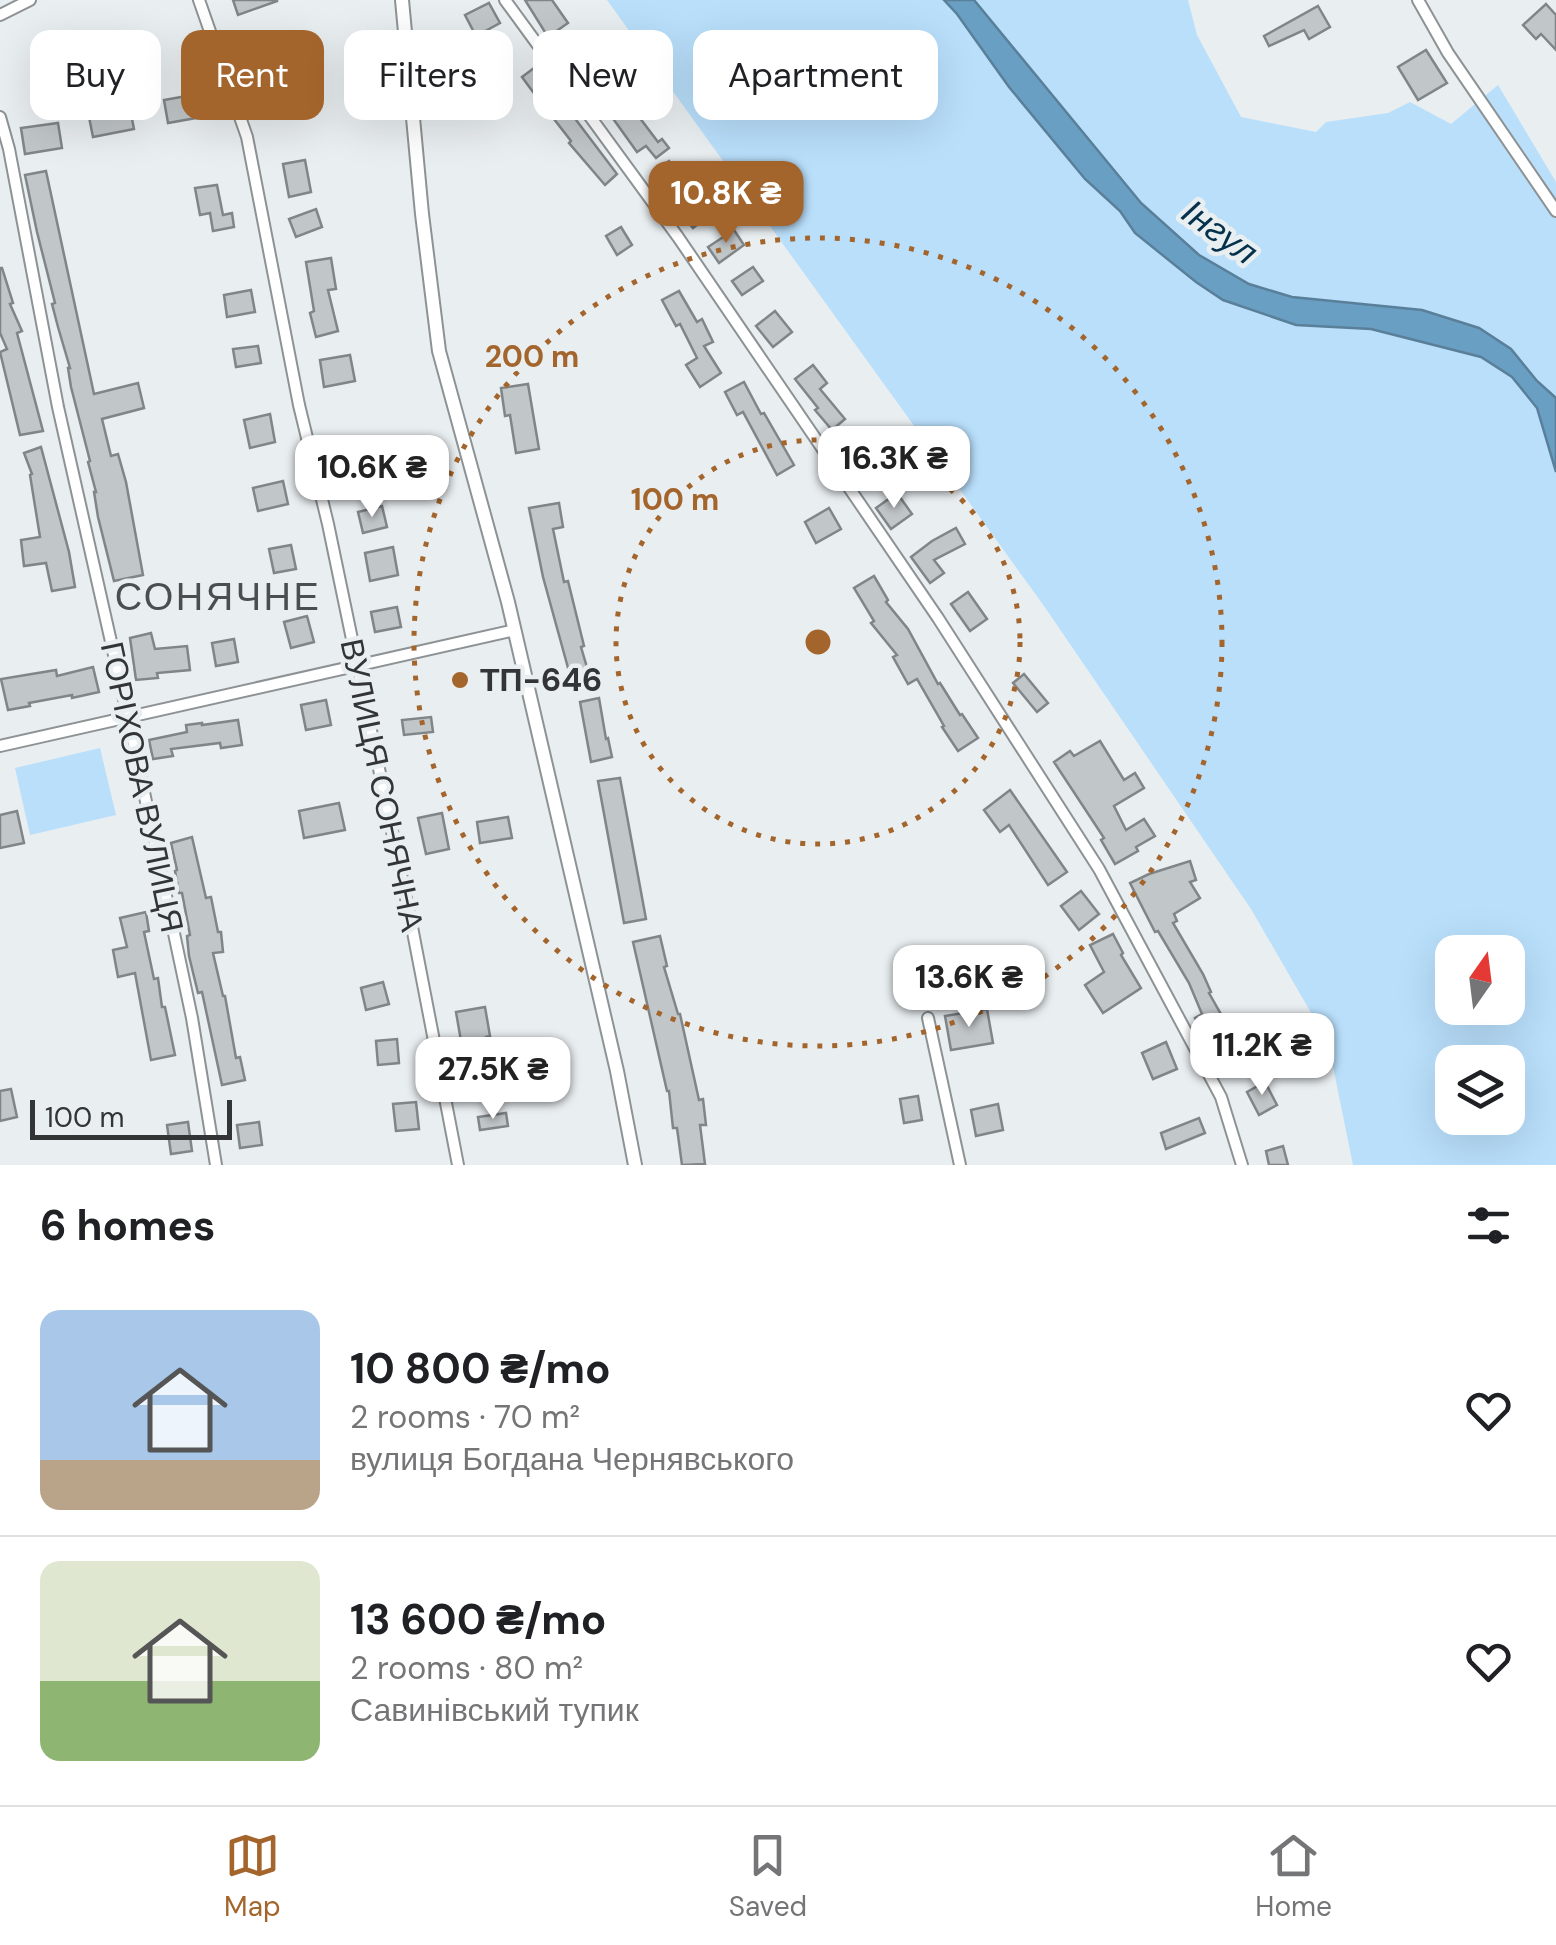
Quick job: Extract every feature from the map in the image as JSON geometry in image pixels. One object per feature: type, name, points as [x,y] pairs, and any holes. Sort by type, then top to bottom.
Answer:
[{"type":"street","points":[[0,16],[30,0]]},
{"type":"street","name":"ВУЛИЦЯ СОНЯЧНА","points":[[200,0],[246,136],[458,1165]]},
{"type":"street","points":[[402,0],[439,351],[515,630],[617,1070],[634,1165]]},
{"type":"street","points":[[505,0],[700,269],[938,618],[1099,868],[1221,1097],[1242,1165]]},
{"type":"street","points":[[1418,0],[1448,53],[1556,211]]},
{"type":"street","name":"ГОРІХОВА ВУЛИЦЯ","points":[[0,117],[10,149],[58,407],[192,1018],[216,1165]]},
{"type":"street","points":[[0,746],[515,630]]},
{"type":"street","points":[[928,1018],[960,1165]]},
{"type":"shaded area","points":[[607,0],[944,0],[1009,87],[1085,179],[1120,211],[1135,234],[1223,300],[1296,324],[1371,329],[1481,357],[1511,377],[1537,408],[1556,472],[1556,1165],[1353,1165],[1328,1042],[1251,909],[1044,606],[694,120],[938,120],[938,30],[693,30],[693,119],[673,92],[673,30],[629,30]]},
{"type":"shaded area","points":[[944,0],[974,0],[1141,203],[1199,255],[1249,284],[1292,297],[1422,310],[1479,328],[1511,349],[1556,398],[1556,472],[1537,408],[1512,377],[1481,357],[1371,329],[1296,325],[1223,300],[1196,282],[1135,233],[1120,211],[1085,179]]},
{"type":"shaded area","points":[[974,0],[1188,0],[1197,35],[1241,117],[1316,132],[1326,122],[1388,113],[1410,102],[1451,124],[1498,85],[1556,182],[1556,398],[1537,381],[1373,304],[1292,297],[1249,284],[1199,255],[1141,203]]},
{"type":"shaded area","points":[[100,748],[116,815],[30,835],[15,768]]},
{"type":"building","points":[[233,0],[277,0],[277,1],[238,15]]},
{"type":"building","points":[[525,0],[552,0],[568,23],[558,30],[544,30]]},
{"type":"building","points":[[489,3],[500,23],[487,30],[473,30],[465,15]]},
{"type":"building","points":[[1546,4],[1556,15],[1556,50],[1541,34],[1536,39],[1523,25]]},
{"type":"building","points":[[1318,6],[1330,27],[1309,39],[1304,30],[1269,46],[1264,36]]},
{"type":"building","points":[[1426,50],[1447,83],[1418,100],[1398,67]]},
{"type":"building","points":[[533,69],[533,92],[522,77]]},
{"type":"building","points":[[181,97],[181,120],[185,120],[168,123],[164,100]]},
{"type":"building","points":[[90,120],[132,120],[134,129],[93,137]]},
{"type":"building","points":[[555,120],[576,120],[617,174],[605,185]]},
{"type":"building","points":[[614,120],[641,120],[658,142],[662,139],[669,148],[656,158],[646,146],[637,152]]},
{"type":"building","points":[[58,123],[62,148],[25,154],[21,128]]},
{"type":"building","points":[[305,160],[311,192],[289,197],[283,164]]},
{"type":"building","points":[[669,161],[683,176],[666,191],[652,175]]},
{"type":"building","points":[[46,171],[94,394],[138,383],[144,408],[102,419],[111,456],[118,454],[126,482],[143,575],[114,581],[25,175]]},
{"type":"building","points":[[217,185],[223,215],[232,213],[234,227],[213,231],[210,213],[200,215],[195,188]]},
{"type":"building","points":[[696,196],[711,214],[693,228],[678,210]]},
{"type":"building","points":[[316,209],[322,227],[296,237],[289,219]]},
{"type":"building","points":[[621,227],[632,245],[617,255],[606,236]]},
{"type":"building","points":[[734,230],[744,245],[719,263],[708,247]]},
{"type":"building","points":[[331,258],[336,289],[328,290],[338,331],[316,337],[306,262]]},
{"type":"building","points":[[753,267],[763,281],[742,295],[732,281]]},
{"type":"building","points":[[0,268],[22,331],[17,333],[43,431],[20,435],[0,352],[7,349],[0,333]]},
{"type":"building","points":[[251,290],[255,312],[227,317],[224,295]]},
{"type":"building","points":[[679,291],[697,322],[702,319],[713,342],[704,346],[721,373],[700,387],[686,365],[697,358],[680,324],[676,326],[662,300]]},
{"type":"building","points":[[775,311],[792,332],[773,347],[756,326]]},
{"type":"building","points":[[258,346],[261,363],[236,367],[233,349]]},
{"type":"building","points":[[350,355],[355,381],[324,387],[320,360]]},
{"type":"building","points":[[813,365],[827,383],[820,389],[845,419],[832,430],[795,379]]},
{"type":"building","points":[[744,382],[794,465],[777,475],[743,412],[737,415],[725,392]]},
{"type":"building","points":[[528,384],[539,449],[516,453],[501,388]]},
{"type":"building","points":[[270,414],[275,442],[250,448],[244,420]]},
{"type":"building","points":[[859,434],[870,456],[847,468],[836,446]]},
{"type":"building","points":[[41,447],[75,587],[52,591],[46,563],[24,566],[21,540],[40,537],[32,474],[24,453]]},
{"type":"building","points":[[372,458],[373,464],[397,463],[398,483],[354,488],[349,461]]},
{"type":"building","points":[[283,481],[288,504],[258,511],[253,488]]},
{"type":"building","points":[[897,493],[912,514],[891,529],[876,508]]},
{"type":"building","points":[[559,503],[563,527],[553,529],[591,681],[573,686],[529,508]]},
{"type":"building","points":[[382,506],[387,527],[363,533],[358,512]]},
{"type":"building","points":[[829,508],[841,529],[816,543],[805,522]]},
{"type":"building","points":[[956,528],[965,544],[934,560],[944,573],[930,583],[911,557]]},
{"type":"building","points":[[291,545],[296,569],[274,573],[269,549]]},
{"type":"building","points":[[393,547],[398,575],[370,581],[365,553]]},
{"type":"building","points":[[874,576],[938,684],[978,738],[958,751],[917,679],[908,684],[893,657],[897,655],[871,623],[874,621],[854,588]]},
{"type":"building","points":[[968,592],[987,619],[970,631],[951,604]]},
{"type":"building","points":[[397,607],[401,627],[375,632],[371,612]]},
{"type":"building","points":[[307,616],[314,642],[291,648],[284,622]]},
{"type":"building","points":[[151,633],[155,649],[187,646],[190,670],[157,673],[158,678],[136,680],[130,638]]},
{"type":"building","points":[[234,639],[238,662],[216,666],[212,643]]},
{"type":"building","points":[[93,667],[99,692],[8,710],[1,679],[56,670],[57,676]]},
{"type":"building","points":[[1024,674],[1048,703],[1037,712],[1013,683]]},
{"type":"building","points":[[599,698],[612,757],[591,762],[580,702]]},
{"type":"building","points":[[326,700],[331,725],[306,730],[301,705]]},
{"type":"building","points":[[431,717],[433,732],[404,735],[402,720]]},
{"type":"building","points":[[238,720],[242,745],[221,748],[220,743],[171,749],[173,756],[153,759],[149,740],[187,732],[186,725]]},
{"type":"building","points":[[1100,741],[1124,780],[1135,773],[1144,788],[1114,806],[1126,830],[1144,819],[1155,836],[1115,864],[1101,840],[1104,838],[1054,762],[1070,751],[1074,756]]},
{"type":"building","points":[[620,778],[646,919],[624,923],[598,781]]},
{"type":"building","points":[[1010,790],[1067,872],[1048,885],[1009,825],[1000,832],[984,810]]},
{"type":"building","points":[[339,803],[345,830],[304,838],[299,811]]},
{"type":"building","points":[[17,811],[24,843],[0,848],[0,815]]},
{"type":"building","points":[[442,813],[449,849],[426,854],[418,818]]},
{"type":"building","points":[[508,817],[512,838],[480,843],[477,822]]},
{"type":"building","points":[[192,837],[206,898],[211,897],[221,932],[223,952],[213,953],[236,1058],[240,1057],[245,1080],[222,1085],[202,992],[198,993],[189,956],[190,935],[171,843]]},
{"type":"building","points":[[1190,861],[1196,880],[1190,882],[1200,898],[1174,914],[1177,921],[1173,923],[1226,1023],[1205,1035],[1195,1018],[1202,1014],[1189,983],[1158,931],[1155,932],[1130,883]]},
{"type":"building","points":[[1081,891],[1099,914],[1079,930],[1061,906]]},
{"type":"building","points":[[146,912],[149,931],[144,932],[175,1055],[151,1060],[135,973],[118,977],[113,950],[127,947],[120,918]]},
{"type":"building","points":[[1113,934],[1141,988],[1103,1013],[1085,985],[1104,972],[1090,945]]},
{"type":"building","points":[[660,936],[667,966],[664,967],[680,1014],[699,1100],[703,1099],[706,1125],[700,1125],[705,1164],[682,1165],[669,1091],[633,942]]},
{"type":"building","points":[[383,982],[389,1004],[366,1010],[361,988]]},
{"type":"building","points":[[485,1007],[492,1073],[470,1076],[456,1012]]},
{"type":"building","points":[[987,1009],[993,1043],[951,1050],[945,1016]]},
{"type":"building","points":[[397,1039],[399,1063],[378,1065],[376,1041]]},
{"type":"building","points":[[1249,1040],[1260,1065],[1234,1075],[1224,1050]]},
{"type":"building","points":[[1166,1042],[1177,1069],[1153,1079],[1142,1053]]},
{"type":"building","points":[[1265,1082],[1277,1105],[1259,1115],[1247,1092]]},
{"type":"building","points":[[11,1089],[17,1117],[0,1121],[0,1091]]},
{"type":"building","points":[[918,1096],[922,1120],[904,1123],[900,1099]]},
{"type":"building","points":[[416,1102],[419,1129],[396,1131],[393,1104]]},
{"type":"building","points":[[998,1104],[1003,1130],[976,1136],[971,1110]]},
{"type":"building","points":[[506,1113],[508,1126],[480,1130],[478,1117]]},
{"type":"building","points":[[1199,1118],[1205,1133],[1166,1149],[1161,1133]]},
{"type":"building","points":[[188,1122],[192,1151],[171,1154],[167,1125]]},
{"type":"building","points":[[259,1122],[262,1145],[240,1148],[237,1125]]},
{"type":"building","points":[[1283,1146],[1288,1165],[1269,1165],[1266,1151]]},
{"type":"place","name":"ТП-646","points":[[460,680]]},
{"type":"district","name":"СОНЯЧНЕ","points":[[218,597]]},
{"type":"water label","name":"Інгул","points":[[1220,232]]}]
